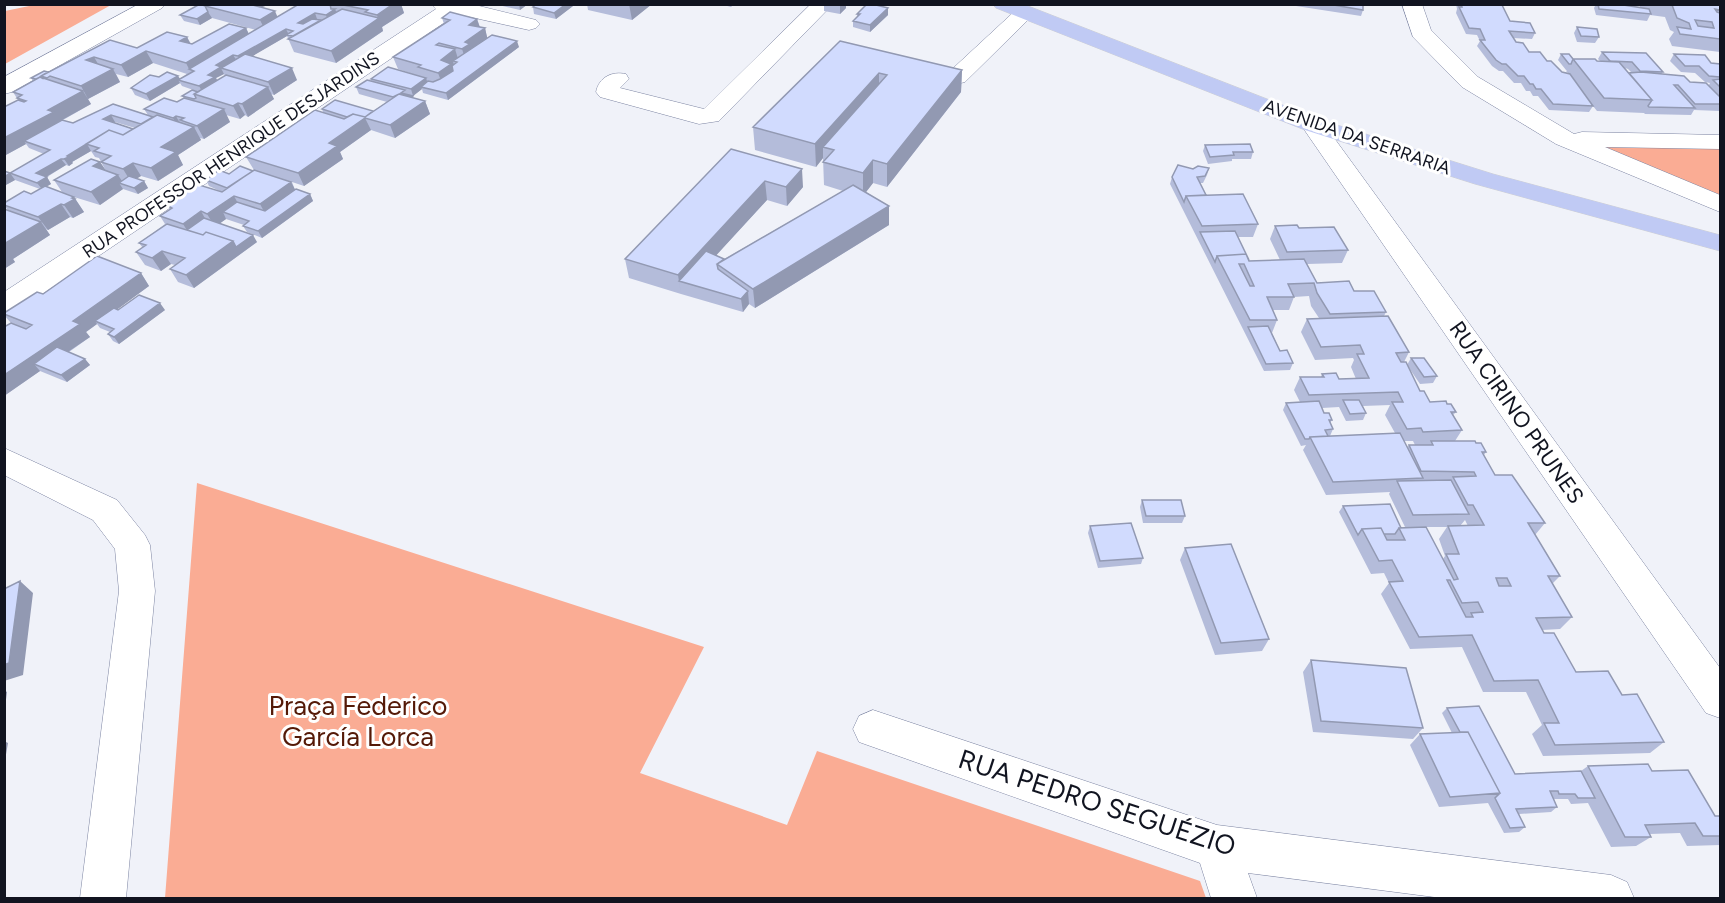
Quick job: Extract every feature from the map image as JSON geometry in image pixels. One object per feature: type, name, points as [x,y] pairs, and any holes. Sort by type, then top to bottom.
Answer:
[{"type":"main road","name":"AVENIDA DA SERRARIA","points":[[1002,4],[1313,125],[1484,179],[1720,243]]},
{"type":"street","points":[[4,70],[125,4]]},
{"type":"street","points":[[4,87],[155,4]]},
{"type":"street","points":[[618,79],[609,86],[608,92],[699,117],[711,116],[823,4]]},
{"type":"street","points":[[1412,4],[1422,32],[1470,82],[1565,139],[1720,204]]},
{"type":"street","points":[[451,5],[529,24]]},
{"type":"street","name":"RUA PROFESSOR HENRIQUE DESJARDINS","points":[[4,306],[451,5]]},
{"type":"street","points":[[957,78],[1024,12]]},
{"type":"street","name":"RUA CIRINO PRUNES","points":[[1313,125],[1720,700]]},
{"type":"street","points":[[1565,139],[1720,141]]},
{"type":"street","points":[[4,460],[105,510],[132,545],[137,591],[103,898]]},
{"type":"street","name":"RUA PEDRO SEGUÉZIO","points":[[873,729],[1217,847],[1611,898]]},
{"type":"street","points":[[1217,847],[1234,898]]},
{"type":"green space","points":[[34,5],[111,5],[5,64],[5,11]]},
{"type":"green space","points":[[1599,146],[1720,147],[1720,195]]},
{"type":"green space","name":"Praça Federico García Lorca","points":[[197,483],[704,647],[640,773],[787,825],[817,751],[1200,881],[1206,898],[165,898]]},
{"type":"building","points":[[200,4],[208,4],[205,6],[208,12],[197,19],[180,15]]},
{"type":"building","points":[[208,4],[249,4],[275,11],[260,20],[205,6]]},
{"type":"building","points":[[299,4],[330,4],[331,9],[335,9],[326,15],[315,13],[298,23],[303,24],[312,19],[321,20],[293,36],[286,35],[293,31],[286,29],[238,56],[233,55],[216,65],[221,67],[208,75],[215,77],[199,86],[178,80],[194,71],[189,69]]},
{"type":"building","points":[[338,4],[393,4],[377,15],[365,12],[368,10]]},
{"type":"building","points":[[537,4],[566,4],[554,13],[533,7]]},
{"type":"building","points":[[867,4],[888,8],[870,25],[853,21],[860,14],[857,14]]},
{"type":"building","points":[[1328,4],[1363,4],[1363,10]]},
{"type":"building","points":[[1461,4],[1502,5],[1510,21],[1530,23],[1535,33],[1509,31],[1516,42],[1523,43],[1529,52],[1540,52],[1547,61],[1551,61],[1562,72],[1570,74],[1593,106],[1553,104],[1541,89],[1536,89],[1524,76],[1518,76],[1506,64],[1496,60],[1480,40],[1485,40],[1480,29],[1469,28],[1459,7],[1462,7]]},
{"type":"building","points":[[1598,4],[1617,4],[1649,9],[1651,14],[1599,9]]},
{"type":"building","points":[[1668,4],[1720,4],[1720,10],[1715,9],[1720,13],[1720,39],[1680,34],[1677,27],[1691,29],[1689,23],[1677,18],[1672,5]],"holes":[[[1695,20],[1712,22],[1714,28],[1698,26]]]},
{"type":"building","points":[[342,9],[379,18],[331,51],[288,39]]},
{"type":"building","points":[[450,12],[477,19],[469,25],[485,28],[465,42],[470,44],[462,49],[439,43],[436,45],[455,49],[441,60],[451,64],[438,73],[418,67],[421,65],[393,57],[450,20],[442,18]]},
{"type":"building","points":[[229,24],[246,28],[186,63],[146,51],[121,65],[94,57],[86,60],[113,69],[81,86],[50,76],[47,78],[41,76],[110,40],[137,48],[167,32],[187,37],[180,41],[192,44]]},
{"type":"building","points":[[1577,27],[1597,29],[1599,37],[1581,36]]},
{"type":"building","points":[[492,35],[517,41],[446,93],[421,87],[428,81],[433,82],[453,71],[452,66],[457,62],[453,61]]},
{"type":"building","points":[[840,41],[962,70],[887,164],[873,160],[863,173],[823,162],[834,150],[823,147],[887,75],[879,73],[815,144],[753,127]]},
{"type":"building","points":[[1602,52],[1646,53],[1663,72],[1640,71],[1632,62],[1610,61]]},
{"type":"building","points":[[245,54],[292,68],[268,82],[221,68]]},
{"type":"building","points":[[1561,54],[1569,54],[1573,59],[1571,64],[1569,64]]},
{"type":"building","points":[[1674,54],[1705,55],[1711,63],[1720,64],[1720,77],[1709,76],[1699,66],[1685,66]]},
{"type":"building","points":[[1573,59],[1619,62],[1652,100],[1604,98]]},
{"type":"building","points":[[388,67],[426,78],[411,89],[371,79]]},
{"type":"building","points":[[44,71],[48,72],[41,76],[42,78],[31,78]]},
{"type":"building","points":[[167,72],[178,76],[146,94],[131,88],[150,75],[159,77]]},
{"type":"building","points":[[1629,73],[1684,76],[1690,82],[1706,83],[1720,97],[1720,104],[1695,104],[1678,85],[1674,85],[1695,108],[1649,107],[1652,100]]},
{"type":"building","points":[[226,75],[268,87],[242,104],[238,103],[233,106],[194,94]]},
{"type":"building","points":[[40,77],[83,91],[48,110],[54,112],[4,138],[4,107],[18,100],[26,101],[17,98],[22,95],[13,92]]},
{"type":"building","points":[[1720,79],[1720,87],[1713,80]]},
{"type":"building","points":[[367,80],[405,90],[401,93],[413,96],[399,94],[393,97],[356,87]]},
{"type":"building","points":[[192,90],[198,92],[194,94],[196,98],[182,96]]},
{"type":"building","points":[[399,94],[425,101],[390,125],[365,118],[329,143],[337,146],[298,173],[246,157],[315,110],[344,119],[353,114],[365,117]]},
{"type":"building","points":[[164,98],[177,102],[184,98],[224,109],[197,126],[180,120],[184,118],[176,116],[173,118],[144,109]]},
{"type":"building","points":[[335,100],[373,111],[365,117],[353,114],[347,117],[322,109]]},
{"type":"building","points":[[113,104],[153,117],[141,124],[111,115],[103,119],[133,129],[123,135],[109,130],[67,156],[69,157],[36,173],[47,177],[37,183],[10,173],[50,150],[24,141],[62,120],[73,123]]},
{"type":"building","points":[[157,115],[194,127],[161,147],[176,152],[151,168],[133,163],[123,169],[101,162],[111,156],[94,151],[99,148],[86,144],[109,130],[123,135]]},
{"type":"building","points":[[1250,144],[1253,152],[1233,152],[1234,155],[1210,157],[1205,145]]},
{"type":"building","points":[[731,149],[802,169],[786,187],[765,181],[678,275],[625,259]]},
{"type":"building","points":[[91,159],[100,162],[93,166],[118,175],[91,192],[54,180]]},
{"type":"building","points":[[1178,165],[1193,169],[1198,166],[1209,168],[1205,176],[1197,177],[1206,195],[1186,196],[1184,202],[1172,177]]},
{"type":"building","points":[[240,166],[253,171],[227,188],[206,180],[219,170],[229,174]]},
{"type":"building","points":[[254,170],[291,182],[260,204],[234,196],[207,214],[201,211],[183,224],[160,216],[172,208],[168,206],[196,184],[222,192]]},
{"type":"building","points":[[129,176],[144,181],[134,188],[119,183]]},
{"type":"building","points":[[853,185],[889,206],[753,289],[717,264]]},
{"type":"building","points":[[45,186],[75,199],[38,217],[4,205],[24,191],[31,194]]},
{"type":"building","points":[[296,189],[310,194],[258,231],[243,226],[249,221],[223,212],[237,202],[265,211]]},
{"type":"building","points":[[1243,194],[1258,224],[1202,226],[1186,196]]},
{"type":"building","points":[[4,209],[41,222],[4,244]]},
{"type":"building","points":[[204,218],[253,235],[236,247],[233,241],[206,232],[203,235],[187,230]]},
{"type":"building","points":[[167,224],[203,235],[206,232],[233,241],[186,275],[170,269],[185,258],[162,251],[152,258],[136,252],[146,245],[139,243]]},
{"type":"building","points":[[1297,225],[1299,228],[1334,227],[1348,250],[1287,252],[1275,226]]},
{"type":"building","points":[[1235,231],[1249,260],[1246,254],[1217,256],[1215,262],[1200,232]]},
{"type":"building","points":[[706,251],[724,259],[717,264],[718,269],[748,291],[741,299],[679,281]]},
{"type":"building","points":[[1246,254],[1249,261],[1304,259],[1317,283],[1349,281],[1354,291],[1374,291],[1386,312],[1330,314],[1317,293],[1314,283],[1288,284],[1294,297],[1267,297],[1277,320],[1250,320],[1217,256]],"holes":[[[1239,264],[1244,264],[1254,286],[1250,286]]]},
{"type":"building","points":[[97,256],[141,273],[73,321],[80,324],[4,375],[4,327],[11,323],[26,329],[32,325],[4,313],[37,292],[43,294]]},
{"type":"building","points":[[139,295],[160,303],[114,337],[108,334],[114,329],[95,321],[114,308],[118,310]]},
{"type":"building","points":[[1388,316],[1409,352],[1396,353],[1401,362],[1406,362],[1420,391],[1424,391],[1430,402],[1446,401],[1447,404],[1451,404],[1456,412],[1451,412],[1462,430],[1423,432],[1421,428],[1407,429],[1392,402],[1403,402],[1398,392],[1309,395],[1300,377],[1324,377],[1322,374],[1336,373],[1339,379],[1369,378],[1357,354],[1364,354],[1360,345],[1321,347],[1307,319]]},
{"type":"building","points":[[1268,326],[1280,351],[1287,350],[1293,363],[1266,364],[1248,327]]},
{"type":"building","points":[[57,347],[85,359],[61,375],[34,364]]},
{"type":"building","points":[[1411,358],[1424,358],[1437,376],[1424,377]]},
{"type":"building","points":[[1343,400],[1359,400],[1366,413],[1350,414]]},
{"type":"building","points":[[1319,401],[1324,413],[1329,413],[1333,429],[1325,430],[1328,436],[1305,439],[1286,403]]},
{"type":"building","points":[[1400,433],[1423,478],[1333,482],[1310,437]]},
{"type":"building","points":[[1431,441],[1481,443],[1486,452],[1482,452],[1495,475],[1512,475],[1545,523],[1528,523],[1560,576],[1548,576],[1572,617],[1536,618],[1544,633],[1554,633],[1576,672],[1608,671],[1622,695],[1637,694],[1664,742],[1555,745],[1544,723],[1559,723],[1538,680],[1494,681],[1472,635],[1419,637],[1389,582],[1403,581],[1392,560],[1379,561],[1362,529],[1381,528],[1387,540],[1405,540],[1399,528],[1426,527],[1454,580],[1458,579],[1446,554],[1459,554],[1448,526],[1484,525],[1473,505],[1468,505],[1453,477],[1476,476],[1474,472],[1421,471],[1409,445],[1433,445]],"holes":[[[1496,578],[1507,578],[1511,586],[1499,586]],[[1447,580],[1450,580],[1462,603],[1478,602],[1483,612],[1471,613],[1473,617],[1466,617]]]},
{"type":"building","points":[[1451,480],[1469,514],[1413,515],[1397,481]]},
{"type":"building","points":[[1142,500],[1181,500],[1185,516],[1146,516]]},
{"type":"building","points":[[1390,504],[1401,528],[1395,534],[1384,534],[1381,528],[1362,529],[1358,535],[1343,506]]},
{"type":"building","points":[[1131,523],[1143,558],[1100,561],[1090,526]]},
{"type":"building","points":[[1231,544],[1269,639],[1221,643],[1185,548]]},
{"type":"building","points":[[20,581],[9,663],[4,665],[4,589]]},
{"type":"building","points":[[1311,660],[1406,668],[1423,728],[1321,721]]},
{"type":"building","points":[[1479,706],[1515,774],[1581,771],[1595,798],[1578,798],[1575,794],[1559,794],[1558,791],[1550,791],[1557,807],[1516,809],[1525,827],[1510,828],[1495,798],[1500,793],[1468,732],[1460,732],[1447,708]]},
{"type":"building","points":[[1468,732],[1500,793],[1450,797],[1420,734]]},
{"type":"building","points":[[1648,764],[1652,771],[1688,770],[1715,816],[1720,816],[1720,836],[1703,836],[1695,823],[1645,825],[1651,837],[1625,837],[1588,766]]}]
